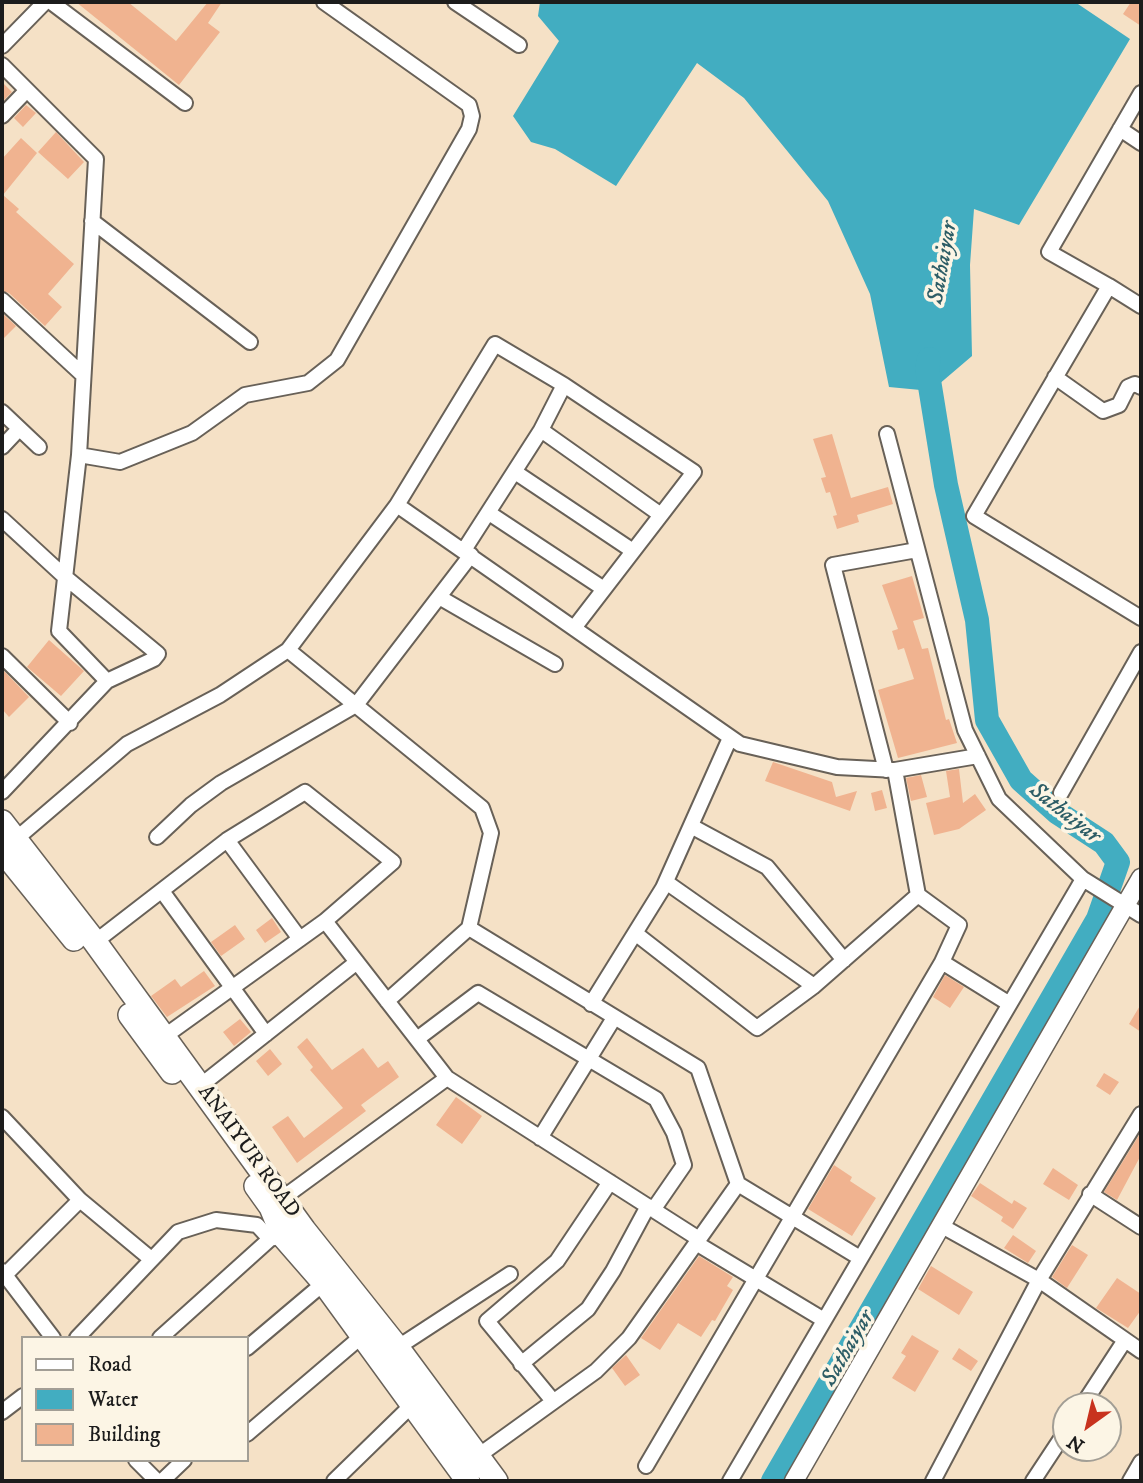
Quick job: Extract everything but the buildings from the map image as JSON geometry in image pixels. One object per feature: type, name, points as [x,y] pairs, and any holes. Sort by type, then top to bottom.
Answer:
[{"type":"main road","name":"ANAIYUR ROAD","points":[[6,837],[95,942],[200,1086],[277,1202],[276,1237],[324,1283],[362,1336],[388,1354],[413,1404],[468,1481]]},
{"type":"main road","name":"ANAIYUR ROAD","points":[[6,837],[76,941],[277,1202],[304,1230],[388,1354],[478,1456],[496,1481]]},
{"type":"street","points":[[2,46],[45,2]]},
{"type":"street","points":[[51,2],[185,103]]},
{"type":"street","points":[[79,455],[120,462],[192,433],[245,396],[308,383],[337,360],[469,130],[472,116],[469,104],[324,2]]},
{"type":"street","points":[[455,2],[519,45]]},
{"type":"street","points":[[2,65],[96,159],[79,455],[59,631],[107,681]]},
{"type":"street","points":[[2,116],[27,90]]},
{"type":"street","points":[[1141,93],[1049,252],[1141,306]]},
{"type":"street","points":[[1120,129],[1141,142]]},
{"type":"street","points":[[92,221],[250,342]]},
{"type":"street","points":[[1109,286],[974,516],[1141,618]]},
{"type":"street","points":[[2,300],[83,374]]},
{"type":"street","points":[[6,837],[127,744],[219,695],[288,650],[397,505],[495,344],[564,385],[694,472],[574,628]]},
{"type":"street","points":[[1055,377],[1103,411],[1119,405],[1128,387],[1135,384],[1141,387]]},
{"type":"street","points":[[157,837],[191,805],[221,783],[356,705],[439,597],[468,553],[489,513],[541,430],[564,385]]},
{"type":"street","points":[[2,412],[39,447]]},
{"type":"street","points":[[2,447],[19,429]]},
{"type":"street","points":[[541,430],[661,515]]},
{"type":"street","points":[[887,434],[965,730],[999,799],[1087,882],[1141,915]]},
{"type":"street","points":[[515,472],[633,551]]},
{"type":"street","points":[[397,505],[740,744],[837,767],[891,770],[978,755]]},
{"type":"street","points":[[489,513],[604,589]]},
{"type":"street","points":[[2,519],[65,577],[158,654],[154,659],[107,681],[2,792]]},
{"type":"street","points":[[646,1466],[942,962],[959,925],[918,895],[891,770],[833,565],[917,550]]},
{"type":"street","points":[[439,597],[555,664]]},
{"type":"street","points":[[288,650],[482,807],[491,833],[469,928],[387,1001]]},
{"type":"street","points":[[1060,793],[1141,652]]},
{"type":"street","points":[[2,656],[70,723]]},
{"type":"street","points":[[591,1004],[666,882],[730,738]]},
{"type":"street","points":[[95,942],[227,840],[304,792],[393,862],[325,921],[165,1036]]},
{"type":"street","points":[[691,826],[767,867],[844,960]]},
{"type":"street","points":[[227,840],[300,939]]},
{"type":"street","points":[[794,1481],[940,1226],[1120,902],[1141,878]]},
{"type":"street","points":[[666,882],[814,986]]},
{"type":"street","points":[[730,1481],[1007,1003],[1087,882]]},
{"type":"street","points":[[162,891],[266,1034]]},
{"type":"street","points":[[635,933],[757,1028],[814,986],[918,895]]},
{"type":"street","points":[[325,921],[447,1078],[824,1320]]},
{"type":"street","points":[[469,928],[698,1069],[738,1184],[860,1258]]},
{"type":"street","points":[[200,1086],[357,962]]},
{"type":"street","points":[[942,962],[1007,1003]]},
{"type":"street","points":[[417,1039],[478,993],[656,1098],[674,1133],[684,1165],[651,1208],[588,1309],[521,1364]]},
{"type":"street","points":[[540,1138],[614,1018]]},
{"type":"street","points":[[277,1202],[447,1078]]},
{"type":"street","points":[[933,1481],[1039,1280],[1090,1194],[1141,1116]]},
{"type":"street","points":[[2,1117],[80,1200],[151,1259]]},
{"type":"street","points":[[487,1321],[557,1261],[610,1182]]},
{"type":"street","points":[[478,1456],[596,1371],[629,1338],[738,1184]]},
{"type":"street","points":[[1090,1194],[1141,1227]]},
{"type":"street","points":[[51,1336],[3,1273],[80,1200]]},
{"type":"street","points":[[80,1336],[178,1232],[216,1220],[257,1225],[276,1237],[162,1336]]},
{"type":"street","points":[[940,1226],[1039,1280],[1141,1352]]},
{"type":"street","points":[[388,1354],[510,1274]]},
{"type":"street","points":[[248,1347],[324,1283]]},
{"type":"street","points":[[473,1300],[521,1364],[553,1401]]},
{"type":"street","points":[[248,1433],[362,1336]]},
{"type":"street","points":[[1091,1392],[1125,1340]]},
{"type":"street","points":[[2,1412],[21,1398]]},
{"type":"street","points":[[334,1481],[413,1404]]},
{"type":"street","points":[[1033,1481],[1052,1452]]},
{"type":"street","points":[[138,1462],[154,1480],[181,1462]]},
{"type":"street","points":[[1130,1481],[1141,1462]]},
{"type":"water","points":[[540,2],[1075,2],[1130,39],[1019,225],[974,209],[970,265],[972,356],[931,391],[889,387],[870,294],[828,201],[744,98],[697,63],[616,186],[555,149],[531,142],[513,116],[559,41],[538,16]]},
{"type":"waterway","name":"Sathaiyar","points":[[773,1481],[1098,919],[1118,862],[1104,843],[1058,813],[1021,780],[987,720],[977,620],[946,485],[927,368],[929,359]]}]
